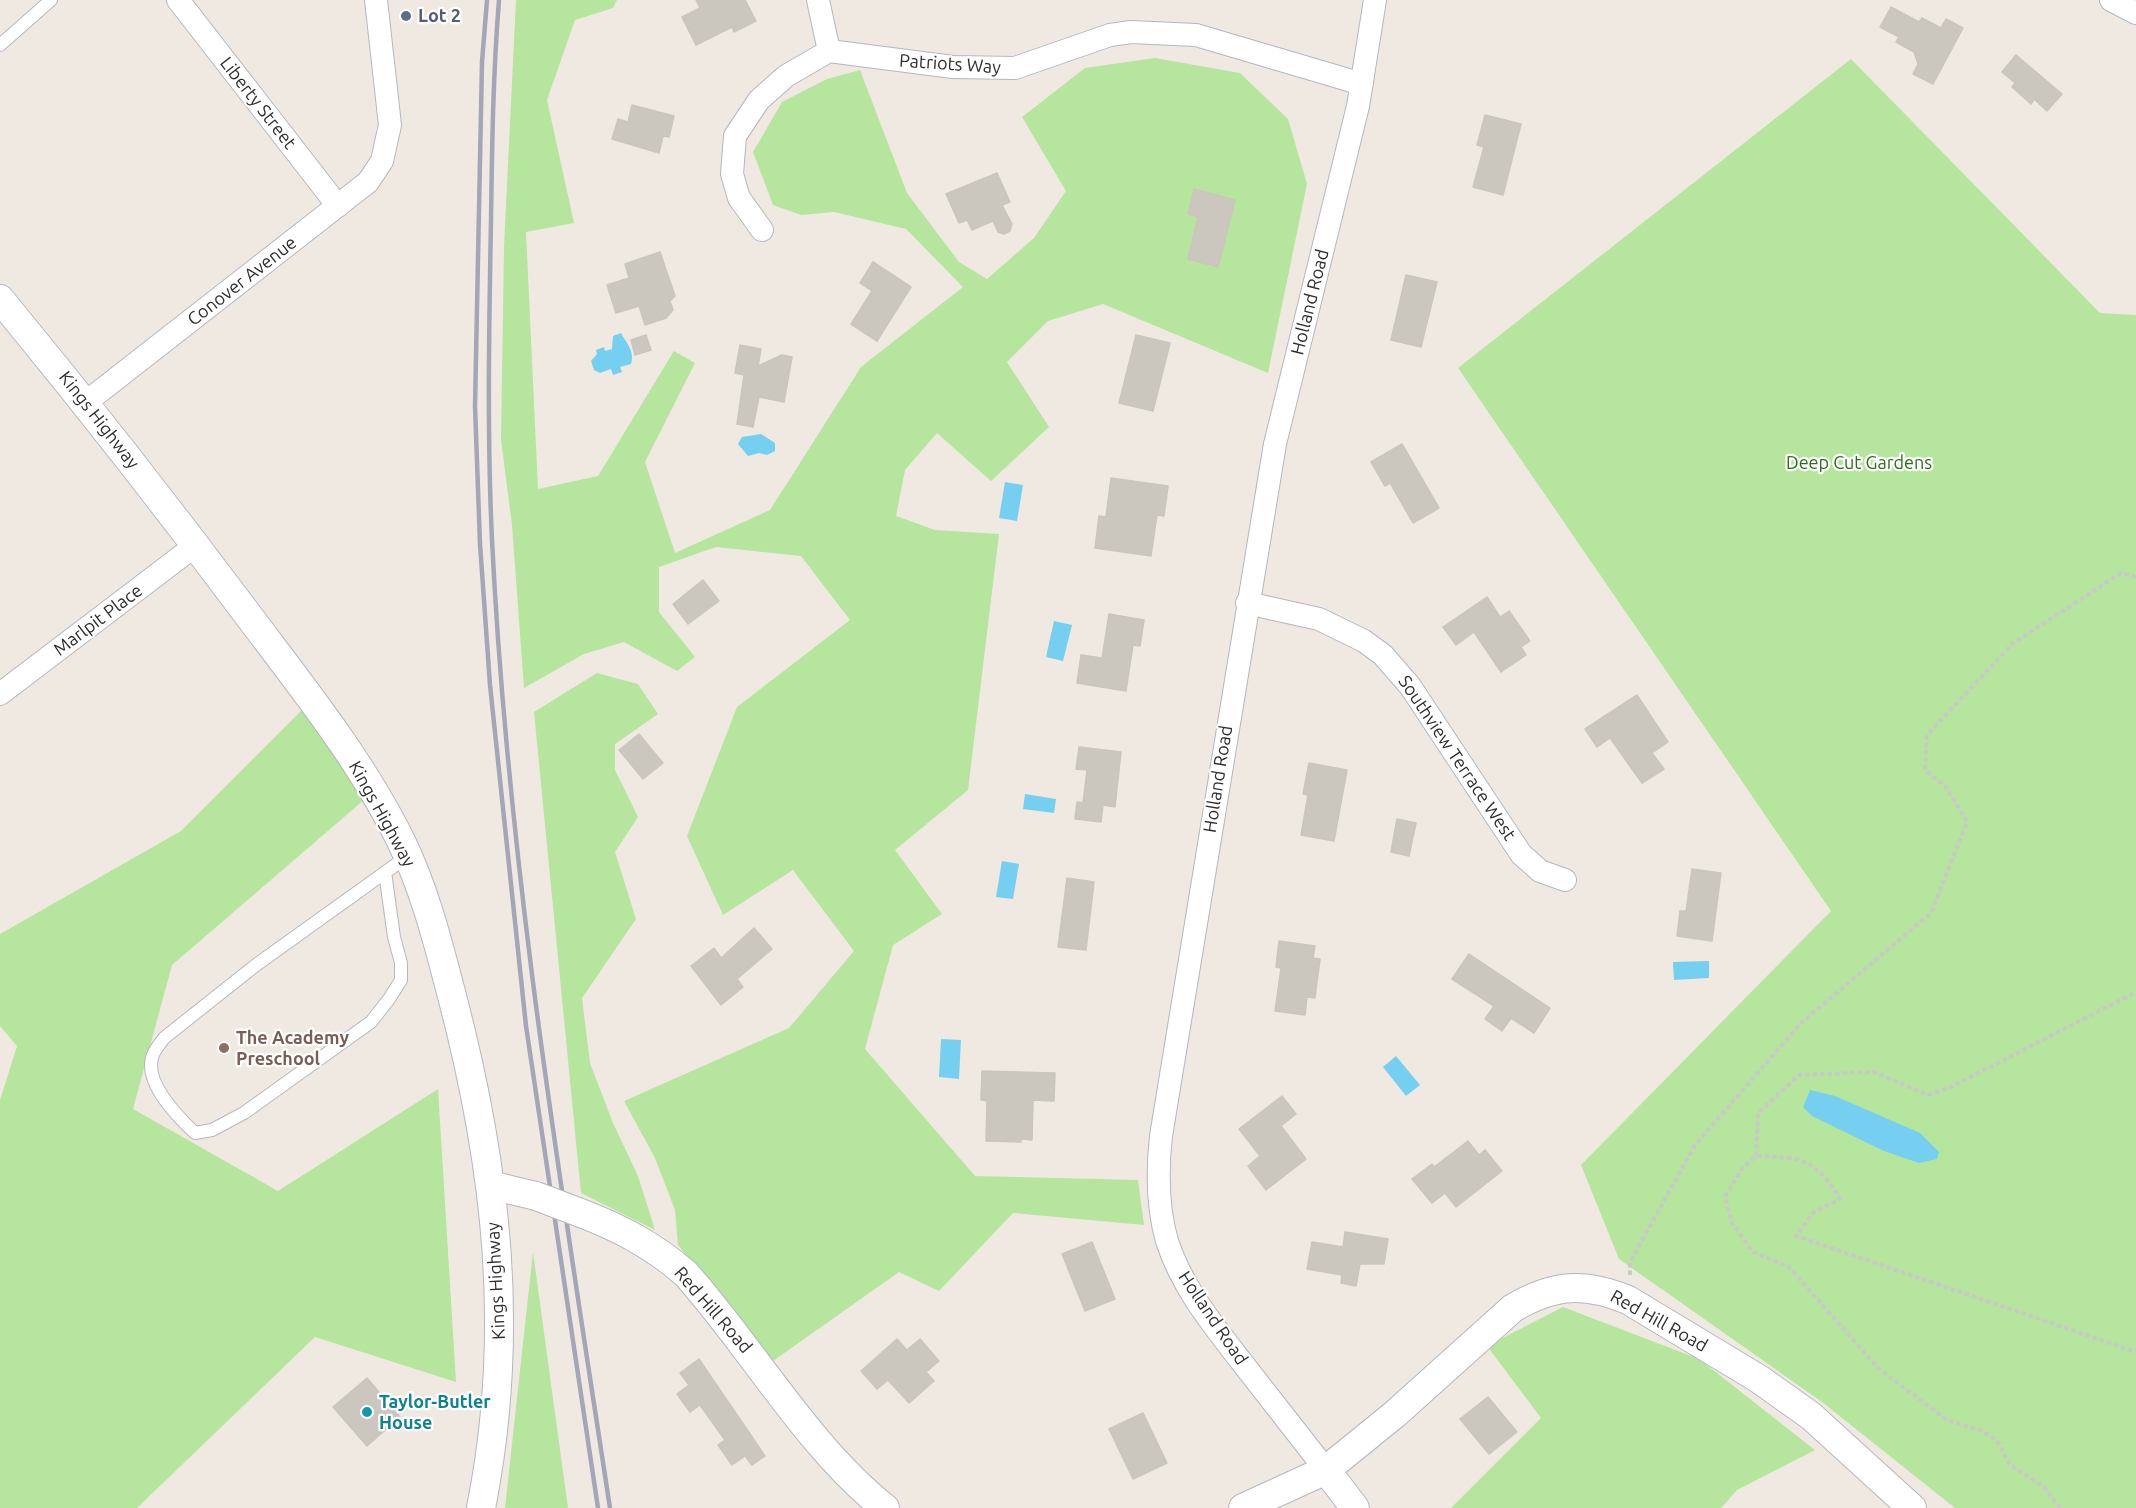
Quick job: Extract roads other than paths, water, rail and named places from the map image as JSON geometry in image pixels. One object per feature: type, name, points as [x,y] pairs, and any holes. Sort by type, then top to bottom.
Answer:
[{"type":"street","name":"Liberty Street","points":[[178,0],[338,206]]},
{"type":"street","name":"Conover Avenue","points":[[85,403],[368,182],[382,161],[387,147],[390,112],[376,0]]},
{"type":"street","points":[[762,230],[740,198],[732,174],[735,136],[759,100],[786,76],[829,51],[818,0]]},
{"type":"street","name":"Holland Road","points":[[1355,1508],[1212,1324],[1189,1289],[1167,1241],[1158,1193],[1161,1136],[1275,444],[1362,84],[1376,0]]},
{"type":"street","points":[[2111,0],[2136,13]]},
{"type":"street","name":"Patriots Way","points":[[829,51],[953,67],[1015,68],[1110,35],[1131,32],[1197,35],[1362,84]]},
{"type":"street","name":"Kings Highway","points":[[0,298],[196,545],[365,777],[408,856],[429,909],[469,1062],[490,1185],[497,1242],[501,1312],[498,1385],[489,1466],[480,1508]]},
{"type":"street","name":"Marlpit Place","points":[[0,694],[196,545]]},
{"type":"street","name":"Southview Terrace West","points":[[1247,603],[1329,623],[1364,641],[1383,655],[1410,686],[1521,854],[1540,871],[1564,880]]},
{"type":"street","name":"Red Hill Road","points":[[490,1185],[536,1196],[578,1212],[628,1233],[666,1256],[686,1274],[833,1459],[863,1491],[885,1508]]},
{"type":"street","name":"Red Hill Road","points":[[1243,1508],[1326,1470],[1395,1414],[1514,1308],[1532,1298],[1568,1288],[1592,1288],[1628,1300],[1759,1379],[1811,1416],[1912,1508]]},
{"type":"lane","points":[[0,45],[51,0]]},
{"type":"lane","points":[[385,873],[394,937],[401,963],[401,980],[389,999],[371,1022],[244,1113],[212,1130],[195,1132],[169,1108],[152,1072],[151,1059],[157,1047],[256,965],[408,856]]},
{"type":"water","points":[[621,333],[631,351],[631,364],[620,367],[622,372],[613,375],[611,369],[600,373],[594,370],[591,361],[597,354],[596,350],[604,347],[605,351],[612,349],[613,336]]},
{"type":"water","points":[[761,434],[775,443],[775,451],[767,455],[759,453],[748,456],[738,444],[742,437]]},
{"type":"water","points":[[1005,482],[1023,485],[1017,521],[999,518]]},
{"type":"water","points":[[1054,621],[1072,625],[1063,661],[1046,657]]},
{"type":"water","points":[[1025,794],[1056,799],[1054,813],[1023,809]]},
{"type":"water","points":[[1002,861],[1019,864],[1013,899],[996,897]]},
{"type":"water","points":[[1709,961],[1709,978],[1674,980],[1673,962]]},
{"type":"water","points":[[941,1039],[961,1040],[959,1079],[939,1077]]},
{"type":"water","points":[[1396,1056],[1420,1085],[1406,1096],[1383,1067]]},
{"type":"water","points":[[1810,1090],[1835,1096],[1920,1133],[1939,1152],[1937,1159],[1919,1163],[1884,1151],[1812,1116],[1803,1107]]},
{"type":"railway","points":[[487,0],[482,62],[475,406],[480,544],[490,685],[526,1026],[598,1508]]},
{"type":"railway","points":[[499,0],[492,138],[489,460],[500,662],[523,904],[555,1146],[610,1508]]},
{"type":"place","name":"Lot 2","points":[[406,16]]},
{"type":"place","name":"The Academy Preschool","points":[[224,1048]]},
{"type":"place","name":"Taylor-Butler House","points":[[367,1412]]},
{"type":"park label","name":"Deep Cut Gardens","points":[[1859,463]]}]
